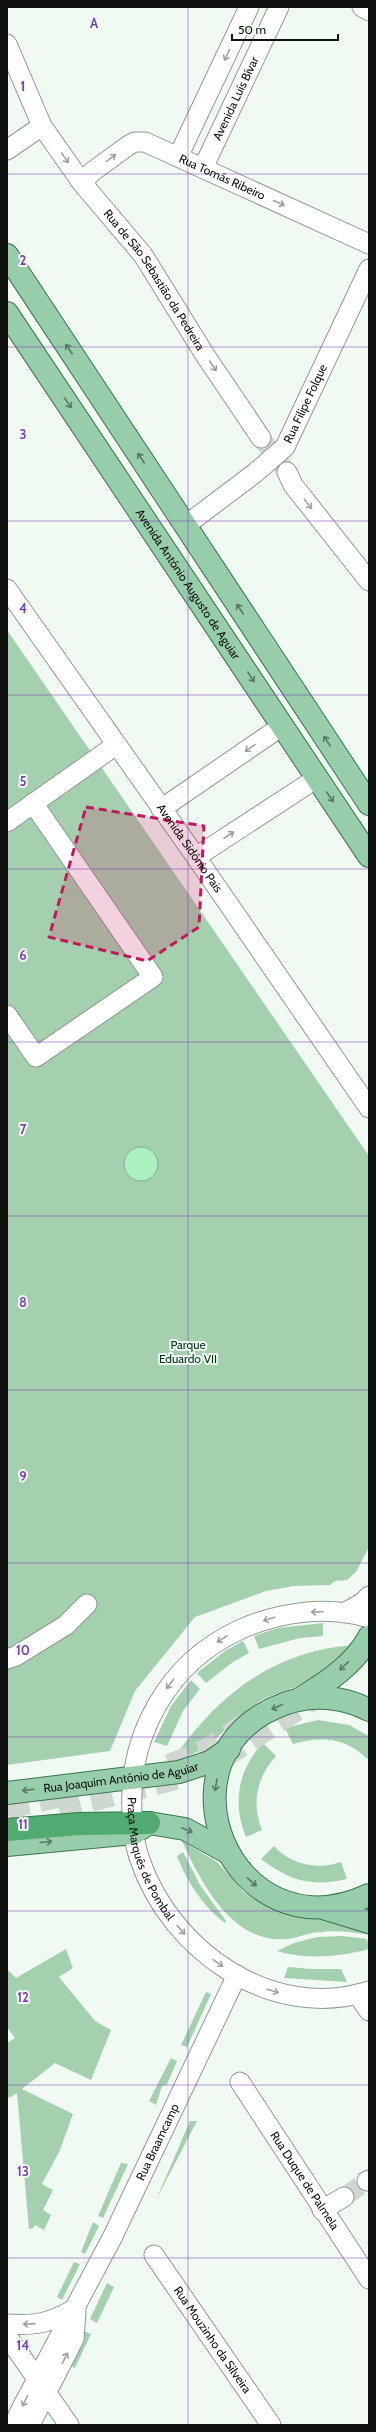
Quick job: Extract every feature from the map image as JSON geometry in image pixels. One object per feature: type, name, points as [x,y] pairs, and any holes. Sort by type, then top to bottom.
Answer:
[{"type":"highway","points":[[7,1830],[79,1824],[139,1827]]},
{"type":"main road","points":[[7,255],[369,804]]},
{"type":"main road","name":"Avenida António Augusto de Aguiar","points":[[7,313],[130,495],[369,856]]},
{"type":"main road","points":[[130,495],[145,491],[154,478]]},
{"type":"main road","points":[[150,525],[170,530],[186,525]]},
{"type":"main road","points":[[175,563],[184,550],[201,549]]},
{"type":"main road","points":[[235,653],[244,640],[259,638]]},
{"type":"main road","points":[[356,785],[369,818]]},
{"type":"main road","points":[[298,1700],[338,1672],[359,1652],[369,1637]]},
{"type":"main road","points":[[369,1710],[354,1703],[330,1698],[298,1700],[277,1706],[258,1717],[242,1732],[229,1749],[218,1774],[214,1800],[217,1827],[227,1852],[248,1879],[266,1893],[298,1905],[321,1907],[346,1904],[369,1895]]},
{"type":"main road","name":"Rua Joaquim António de Aguiar","points":[[7,1792],[134,1777],[198,1767],[220,1757],[229,1749]]},
{"type":"main road","points":[[7,1845],[139,1827],[185,1829],[227,1852]]},
{"type":"main road","points":[[321,1907],[369,1922]]},
{"type":"street","points":[[178,157],[249,7]]},
{"type":"street","name":"Avenida Luís Bívar","points":[[203,168],[279,7]]},
{"type":"street","points":[[362,7],[369,10]]},
{"type":"street","name":"Rua de São Sebastião da Pedreira","points":[[7,44],[42,126],[82,183],[143,255],[205,355],[261,438]]},
{"type":"street","points":[[7,150],[42,126]]},
{"type":"street","name":"Rua Tomás Ribeiro","points":[[82,183],[92,172],[135,142],[145,142],[369,244]]},
{"type":"street","name":"Rua Filipe Folque","points":[[186,525],[255,473],[285,447],[369,269]]},
{"type":"street","points":[[287,472],[292,485],[369,581]]},
{"type":"street","name":"Avenida Sidónio Pais","points":[[7,589],[196,857],[369,1108]]},
{"type":"street","points":[[161,809],[282,726]]},
{"type":"street","points":[[7,822],[116,745]]},
{"type":"street","points":[[196,857],[317,778]]},
{"type":"street","points":[[7,1015],[36,1057],[153,977],[33,803]]},
{"type":"street","points":[[344,1613],[362,1603],[369,1596]]},
{"type":"street","points":[[7,1659],[16,1656],[66,1625],[87,1604]]},
{"type":"street","name":"Praça Marquês de Pombal","points":[[363,1993],[326,1998],[279,1993],[261,1988],[237,1976],[201,1949],[167,1911],[145,1874],[134,1777],[137,1755],[147,1722],[165,1691],[197,1656],[229,1635],[274,1618],[315,1612],[344,1613],[369,1618]]},
{"type":"street","name":"Rua Braamcamp","points":[[30,2425],[42,2386],[76,2308],[237,1976]]},
{"type":"street","points":[[363,1993],[369,2011]]},
{"type":"street","name":"Rua Duque de Palmela","points":[[240,2082],[322,2210],[369,2279]]},
{"type":"street","points":[[322,2210],[344,2197]]},
{"type":"street","name":"Rua Mouzinho da Silveira","points":[[154,2255],[271,2425]]},
{"type":"street","points":[[7,2324],[57,2320],[76,2308]]},
{"type":"street","points":[[7,2336],[69,2425]]},
{"type":"street","name":"Rua Braamcamp","points":[[15,2425],[42,2386]]},
{"type":"highlighted area","points":[[86,807],[204,826],[199,927],[147,961],[49,937]]},
{"type":"green space","name":"Parque Eduardo VII","points":[[7,630],[369,1156],[369,1547],[356,1572],[347,1580],[335,1581],[330,1585],[294,1586],[266,1591],[195,1617],[135,1691],[110,1751],[7,1765]]},
{"type":"green space","points":[[323,1623],[323,1636],[300,1638],[259,1649],[254,1636],[278,1628]]},
{"type":"green space","points":[[243,1641],[249,1653],[233,1662],[206,1683],[197,1673],[225,1651]]},
{"type":"green space","points":[[353,1645],[314,1677],[288,1690],[267,1697],[245,1711],[209,1744],[187,1756],[172,1761],[208,1716],[228,1697],[249,1681],[272,1667],[297,1657],[324,1649]]},
{"type":"green space","points":[[191,1680],[200,1689],[183,1711],[167,1746],[154,1742],[171,1706]]},
{"type":"green space","points":[[318,1720],[349,1725],[367,1735],[369,1737],[369,1756],[367,1759],[351,1746],[342,1742],[323,1739],[303,1741],[293,1744],[285,1728]]},
{"type":"green space","points":[[263,1743],[276,1756],[264,1773],[258,1791],[257,1810],[262,1830],[246,1837],[239,1812],[240,1787],[248,1764]]},
{"type":"green space","points":[[182,1841],[217,1862],[244,1892],[269,1908],[302,1918],[333,1920],[369,1932],[369,1935],[326,1931],[285,1939],[266,1938],[249,1931],[234,1921],[220,1907],[199,1874]]},
{"type":"green space","points":[[274,1846],[288,1858],[305,1864],[323,1866],[341,1862],[347,1879],[312,1882],[291,1877],[282,1873],[261,1859]]},
{"type":"green space","points":[[183,1852],[200,1885],[226,1921],[225,1923],[209,1909],[190,1884],[177,1856]]},
{"type":"green space","points":[[343,1936],[367,1939],[369,1949],[335,1956],[300,1956],[277,1951],[294,1943],[317,1937]]},
{"type":"green space","points":[[66,1949],[73,1968],[59,1977],[95,2021],[111,2030],[91,2080],[55,2063],[22,2089],[73,2114],[60,2150],[42,2184],[53,2190],[43,2210],[51,2215],[44,2230],[35,2225],[33,2228],[29,2229],[17,2093],[9,2098],[7,2094],[7,2043],[15,2038],[7,2027],[7,1969],[16,1978]]},
{"type":"green space","points":[[288,1967],[341,1969],[347,1982],[284,1978]]},
{"type":"green space","points":[[206,1992],[211,1994],[187,2047],[181,2045]]},
{"type":"green space","points":[[171,2058],[177,2061],[167,2084],[162,2086],[156,2105],[149,2101]]},
{"type":"green space","points":[[190,2121],[197,2121],[156,2200]]},
{"type":"green space","points":[[121,2163],[128,2164],[103,2218],[98,2216]]},
{"type":"green space","points":[[93,2222],[99,2226],[85,2254],[81,2252]]},
{"type":"green space","points":[[74,2262],[80,2264],[62,2300],[57,2297]]},
{"type":"green space","points":[[107,2283],[114,2287],[97,2323],[90,2319]]},
{"type":"green space","points":[[84,2331],[91,2334],[75,2368],[68,2365]]},
{"type":"shaded area","points":[[138,1147],[144,1147],[148,1148],[155,1154],[158,1164],[157,1171],[151,1178],[144,1181],[138,1181],[134,1180],[127,1174],[124,1167],[124,1161],[125,1157],[131,1150]]},
{"type":"tunnel","points":[[261,438],[287,472]]},
{"type":"tunnel","points":[[223,1758],[315,1698]]},
{"type":"tunnel","points":[[169,1765],[206,1750],[247,1723]]},
{"type":"tunnel","points":[[59,1809],[179,1778]]},
{"type":"tunnel","points":[[7,1808],[76,1793]]},
{"type":"tunnel","points":[[344,2197],[367,2181]]}]
